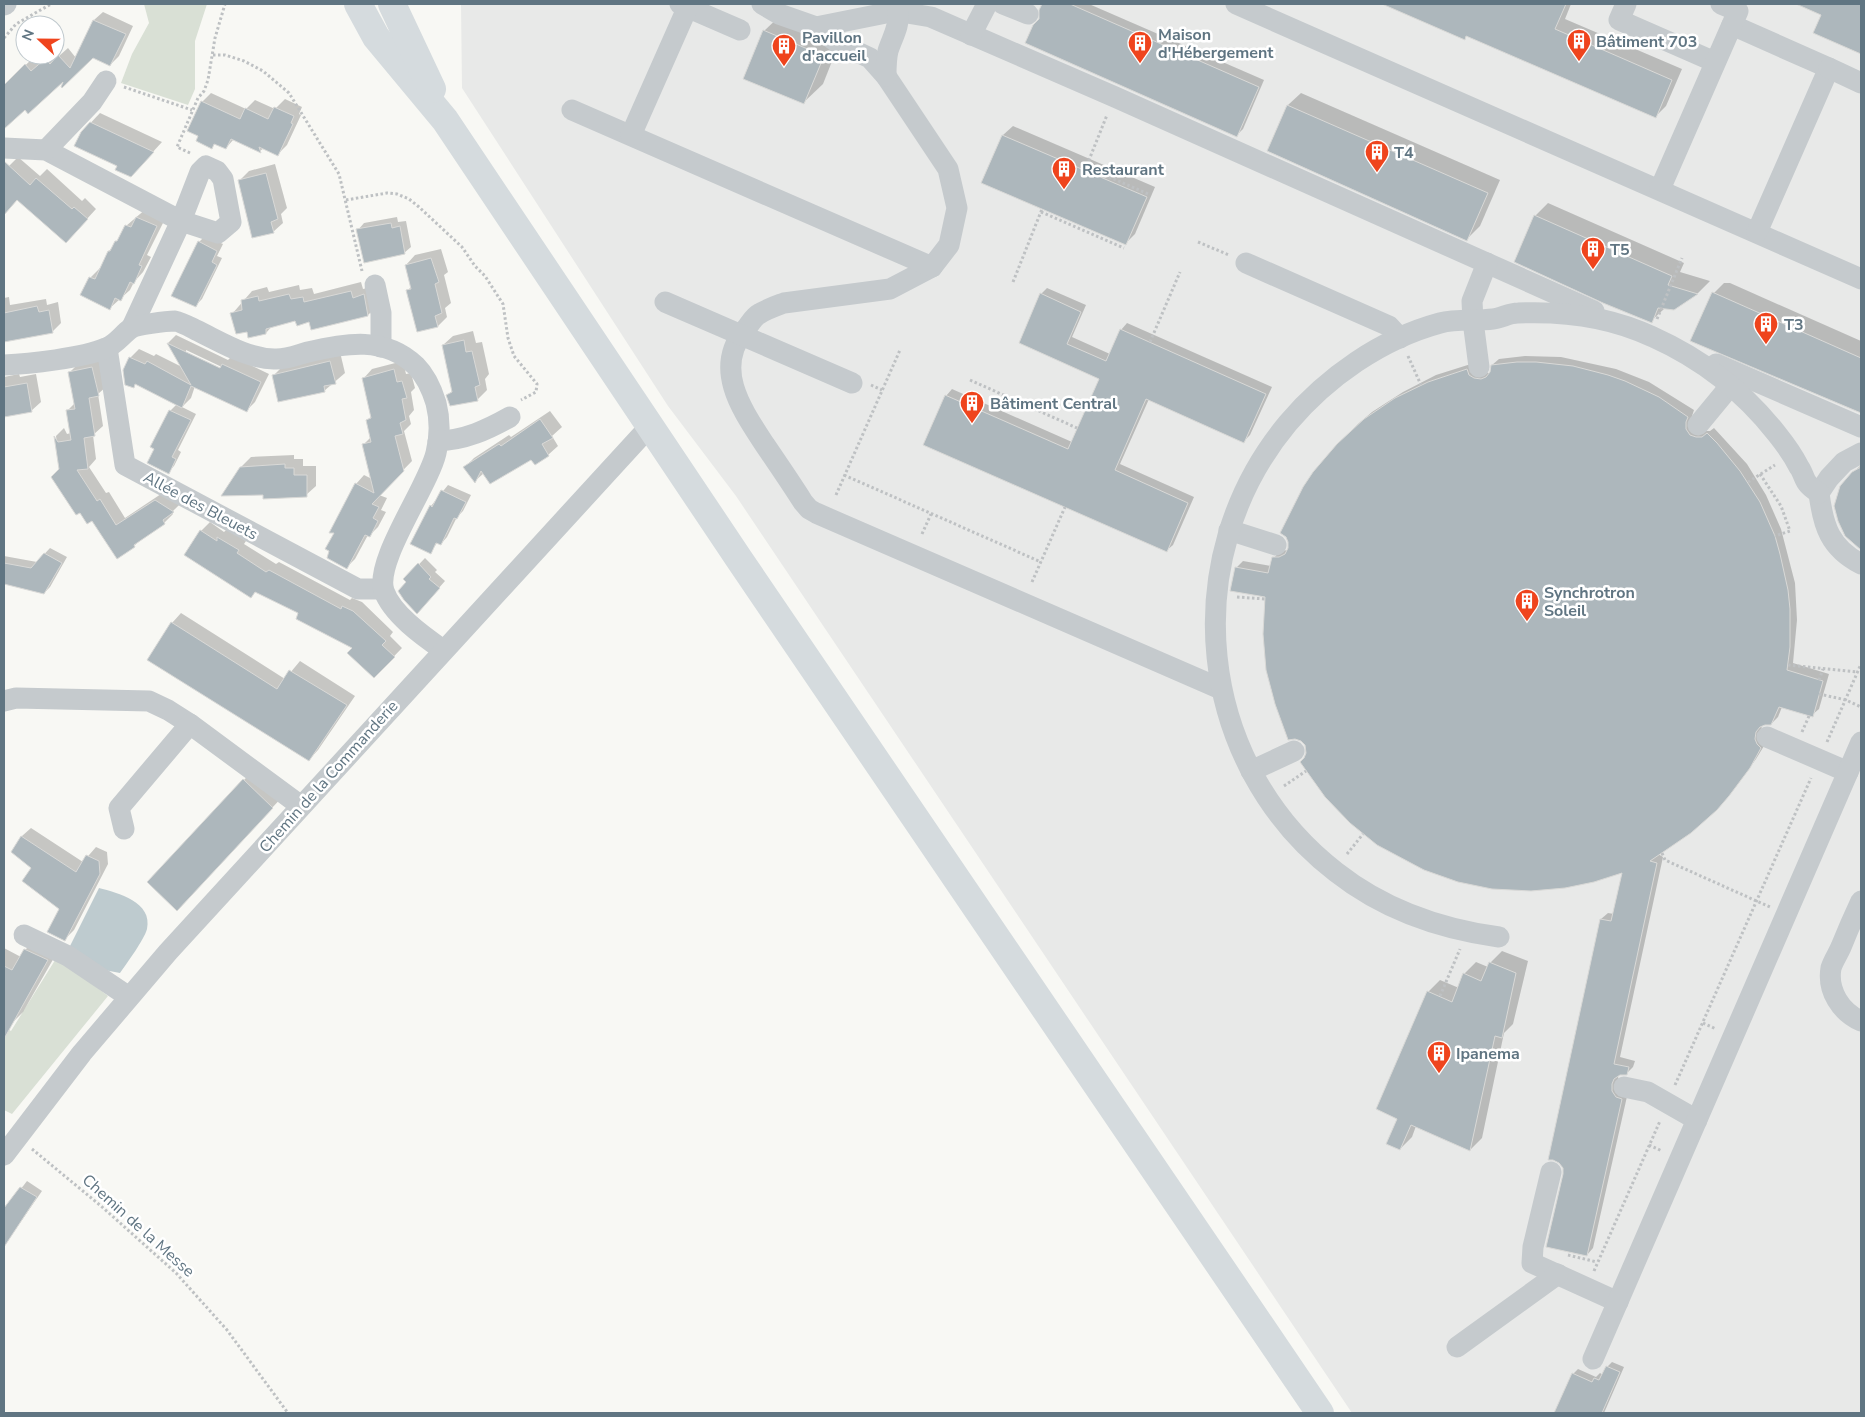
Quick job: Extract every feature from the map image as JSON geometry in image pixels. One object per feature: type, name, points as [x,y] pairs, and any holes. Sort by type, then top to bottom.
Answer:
[{"type":"main road","points":[[358,4],[376,36],[446,120],[650,426],[1320,1413]]},
{"type":"main road","points":[[392,4],[446,120]]},
{"type":"street","points":[[762,4],[779,14],[816,27],[838,43],[870,58],[886,76],[948,169],[957,208],[949,245],[932,267],[890,289],[784,303],[757,315],[741,335],[734,350],[731,368],[732,381],[741,408],[809,509],[1222,689]]},
{"type":"street","points":[[971,35],[987,4]]},
{"type":"street","points":[[1003,4],[1028,14]]},
{"type":"street","points":[[1236,4],[1861,278]]},
{"type":"street","points":[[1626,4],[1619,20],[1715,62]]},
{"type":"street","points":[[1660,189],[1738,11],[1721,4]]},
{"type":"street","points":[[631,136],[686,5],[740,30]]},
{"type":"street","points":[[816,27],[891,12],[931,17],[1861,427]]},
{"type":"street","points":[[886,76],[887,54],[893,34],[899,23],[898,12]]},
{"type":"street","points":[[1732,24],[1861,83]]},
{"type":"street","points":[[1757,232],[1829,68]]},
{"type":"street","points":[[46,150],[92,102],[106,81]]},
{"type":"street","points":[[572,110],[932,267]]},
{"type":"street","points":[[4,148],[46,150],[181,221],[218,233],[231,222],[223,179],[217,171],[206,166],[200,172],[181,221],[132,327],[107,348],[75,357],[4,365]]},
{"type":"street","points":[[1246,263],[1388,326],[1400,338]]},
{"type":"street","points":[[1479,367],[1472,300],[1487,263]]},
{"type":"street","points":[[1513,312],[1521,293],[1518,277]]},
{"type":"street","points":[[375,285],[381,313],[381,347]]},
{"type":"street","points":[[666,302],[852,383]]},
{"type":"street","points":[[1500,937],[1430,922],[1392,907],[1370,895],[1333,870],[1314,853],[1281,817],[1251,771],[1239,745],[1228,714],[1215,649],[1216,596],[1229,530],[1240,500],[1252,475],[1279,433],[1298,411],[1340,373],[1368,354],[1400,338],[1444,322],[1499,319],[1513,312],[1572,314],[1609,321],[1650,335],[1684,352],[1731,385],[1760,413],[1791,454],[1808,484],[1819,493]]},
{"type":"street","points":[[132,327],[176,321],[259,359],[277,360],[353,344],[381,347],[399,353],[417,367],[432,390],[439,414],[438,441],[436,454],[424,483],[384,567],[383,589],[388,600],[400,615],[443,650]]},
{"type":"street","name":"Allée des Bleuets","points":[[107,348],[125,465],[358,589],[383,589]]},
{"type":"street","points":[[1698,425],[1731,385]]},
{"type":"street","points":[[438,441],[456,440],[488,430],[510,417]]},
{"type":"street","name":"Chemin de la Commanderie","points":[[4,1155],[10,1132],[82,1053],[168,952],[650,426]]},
{"type":"street","points":[[1861,453],[1844,462],[1829,478],[1819,493],[1821,510],[1827,531],[1835,545],[1849,558],[1861,564]]},
{"type":"street","points":[[1229,530],[1276,545]]},
{"type":"street","points":[[4,701],[16,698],[149,701],[190,724],[301,806]]},
{"type":"street","points":[[124,829],[119,808],[190,724]]},
{"type":"street","points":[[1766,736],[1848,772]]},
{"type":"street","points":[[1593,1359],[1861,742]]},
{"type":"street","points":[[1251,771],[1294,751]]},
{"type":"street","points":[[1861,901],[1832,967],[1830,980],[1833,994],[1843,1009],[1861,1022]]},
{"type":"street","points":[[24,935],[68,956],[129,997]]},
{"type":"street","points":[[1624,1087],[1648,1092],[1697,1120]]},
{"type":"street","points":[[1551,1172],[1533,1247],[1532,1263],[1618,1302]]},
{"type":"street","points":[[1457,1346],[1558,1274]]},
{"type":"path","points":[[4,38],[16,24],[51,4]]},
{"type":"path","points":[[206,166],[188,152],[177,147],[192,110],[204,91],[215,38],[225,4]]},
{"type":"path","points":[[213,55],[225,56],[244,62],[263,71],[289,93],[339,174],[364,278],[375,285]]},
{"type":"path","points":[[106,81],[192,110]]},
{"type":"path","points":[[1115,97],[1085,169],[1148,194]]},
{"type":"path","points":[[346,200],[387,192],[409,199],[462,247],[475,266],[485,276],[503,304],[508,338],[514,356],[537,384],[536,392],[533,395],[508,407],[510,417]]},
{"type":"path","points":[[1012,282],[1042,211],[1124,248]]},
{"type":"path","points":[[1198,242],[1246,263]]},
{"type":"path","points":[[1650,335],[1682,258]]},
{"type":"path","points":[[1150,342],[1180,272]]},
{"type":"path","points":[[1400,338],[1421,385]]},
{"type":"path","points":[[836,495],[900,350]]},
{"type":"path","points":[[970,380],[1077,428]]},
{"type":"path","points":[[1748,482],[1791,454]]},
{"type":"path","points":[[1760,474],[1781,506],[1790,531],[1775,536]]},
{"type":"path","points":[[844,475],[1041,562]]},
{"type":"path","points":[[1032,582],[1065,507]]},
{"type":"path","points":[[922,534],[931,514]]},
{"type":"path","points":[[1216,596],[1265,599]]},
{"type":"path","points":[[1586,1287],[1861,664]]},
{"type":"path","points":[[1788,665],[1858,672]]},
{"type":"path","points":[[1820,680],[1823,669]]},
{"type":"path","points":[[1819,694],[1846,700],[1861,707]]},
{"type":"path","points":[[1333,870],[1363,834]]},
{"type":"path","points":[[1662,853],[1665,860],[1786,914]]},
{"type":"path","points":[[1440,996],[1467,931]]},
{"type":"path","name":"Chemin de la Messe","points":[[10,1132],[101,1206],[176,1273],[227,1330],[288,1413]]},
{"type":"shaded area","points":[[144,4],[207,4],[195,41],[195,89],[188,105],[121,83],[132,54],[149,23]]},
{"type":"shaded area","points":[[461,4],[1861,4],[1861,1413],[1352,1413],[736,496],[668,406],[462,88]]},
{"type":"shaded area","points":[[99,888],[132,900],[145,912],[147,920],[147,929],[142,939],[120,973],[99,969],[69,948]]},
{"type":"shaded area","points":[[57,957],[108,996],[12,1114],[4,1110],[4,1027],[11,1031]]},
{"type":"building","name":"Maison d'Hébergement","points":[[1042,4],[1070,4],[1259,87],[1237,137],[1025,43],[1033,25],[1039,19],[1039,10]]},
{"type":"building","name":"Bâtiment 703","points":[[1382,4],[1566,4],[1555,29],[1672,80],[1656,118],[1466,36],[1465,40]]},
{"type":"building","points":[[1796,4],[1861,4],[1861,54],[1813,33],[1821,15]]},
{"type":"building","points":[[93,20],[126,34],[110,66],[93,58],[62,88],[63,82],[28,114],[25,110],[4,129],[4,85],[24,65],[31,71],[38,65],[65,65],[65,63],[70,68]]},
{"type":"building","name":"Pavillon d'accueil","points":[[763,30],[824,56],[804,104],[743,79]]},
{"type":"building","points":[[201,101],[240,119],[245,108],[268,119],[274,107],[294,116],[291,123],[293,124],[278,156],[259,147],[261,153],[231,139],[226,149],[214,144],[212,149],[196,141],[198,136],[187,131]]},
{"type":"building","name":"T4","points":[[1287,105],[1488,193],[1467,241],[1267,151]]},
{"type":"building","points":[[90,122],[154,152],[131,177],[115,170],[117,166],[74,146],[81,132]]},
{"type":"building","name":"Restaurant","points":[[1002,135],[1147,197],[1126,245],[981,183]]},
{"type":"building","points":[[4,161],[30,185],[36,178],[72,209],[74,207],[88,219],[66,243],[17,200],[4,215]]},
{"type":"building","points":[[266,173],[278,219],[271,222],[274,233],[252,238],[238,180]]},
{"type":"building","name":"T5","points":[[1534,215],[1672,276],[1668,285],[1698,294],[1674,310],[1658,308],[1652,323],[1603,303],[1514,262]]},
{"type":"building","points":[[136,217],[157,226],[139,265],[142,266],[134,284],[130,282],[121,301],[115,298],[110,310],[80,295],[89,277],[95,279],[108,251],[117,241],[125,225],[131,227]]},
{"type":"building","points":[[391,223],[392,228],[400,226],[405,254],[364,263],[356,229]]},
{"type":"building","points":[[198,241],[217,251],[212,262],[217,265],[196,307],[171,296]]},
{"type":"building","points":[[431,258],[439,282],[435,284],[442,313],[435,316],[438,327],[417,332],[406,290],[411,289],[405,265]]},
{"type":"building","points":[[351,291],[353,298],[364,294],[368,316],[311,330],[309,322],[297,326],[295,321],[266,329],[266,334],[248,338],[247,332],[236,334],[230,313],[242,310],[241,300],[258,296],[259,301],[289,294],[291,299],[303,297],[304,302]]},
{"type":"building","name":"T3","points":[[1712,292],[1861,358],[1861,413],[1690,341]]},
{"type":"building","name":"Bâtiment Central","points":[[1040,293],[1081,312],[1067,344],[1106,361],[1120,329],[1266,394],[1244,443],[1146,399],[1115,470],[1188,503],[1167,552],[923,445],[945,395],[1068,449],[1099,379],[1019,343]]},
{"type":"building","points":[[37,306],[39,312],[49,310],[53,333],[4,342],[4,313]]},
{"type":"building","points":[[464,340],[466,352],[472,351],[480,385],[475,387],[478,401],[450,406],[446,395],[452,392],[442,345]]},
{"type":"building","points":[[167,343],[220,368],[222,364],[261,382],[247,412],[191,386],[182,408],[135,384],[134,388],[125,385],[123,370],[129,357],[145,364],[147,361],[191,385]]},
{"type":"building","points":[[330,361],[336,384],[324,386],[325,392],[278,402],[272,375]]},
{"type":"building","name":"Synchrotron Soleil","points":[[1517,362],[1573,366],[1625,381],[1659,397],[1688,417],[1686,429],[1690,435],[1702,437],[1707,433],[1717,443],[1740,471],[1760,502],[1775,536],[1788,590],[1790,609],[1790,647],[1787,670],[1823,681],[1813,717],[1779,707],[1771,725],[1760,727],[1756,732],[1755,739],[1761,748],[1750,768],[1729,796],[1717,810],[1691,833],[1650,861],[1657,863],[1614,1064],[1629,1067],[1627,1075],[1620,1075],[1614,1079],[1612,1084],[1612,1091],[1616,1097],[1622,1099],[1587,1256],[1546,1247],[1563,1174],[1563,1168],[1559,1163],[1548,1160],[1600,919],[1611,921],[1622,873],[1594,882],[1565,888],[1531,891],[1492,889],[1458,882],[1424,870],[1377,845],[1350,823],[1325,797],[1300,762],[1306,753],[1305,745],[1295,739],[1288,740],[1275,704],[1266,670],[1263,634],[1265,597],[1230,591],[1235,567],[1268,573],[1272,557],[1279,557],[1285,554],[1288,542],[1286,537],[1280,533],[1303,487],[1337,444],[1364,419],[1395,398],[1428,382],[1467,369],[1469,375],[1481,379],[1490,372],[1491,365]]},
{"type":"building","points":[[92,367],[99,396],[89,398],[95,436],[84,438],[88,469],[77,470],[97,501],[100,499],[116,525],[155,500],[174,512],[163,520],[165,524],[117,559],[92,521],[87,524],[80,513],[76,515],[51,477],[59,469],[54,436],[58,442],[71,440],[66,410],[75,409],[68,372]]},
{"type":"building","points":[[394,369],[397,382],[402,381],[407,398],[402,399],[406,420],[400,423],[403,434],[395,436],[404,471],[372,504],[379,507],[373,518],[378,521],[370,537],[365,535],[347,569],[327,558],[329,551],[325,549],[334,533],[329,533],[355,483],[374,493],[362,444],[371,442],[366,420],[371,418],[362,378]]},
{"type":"building","points":[[27,383],[32,412],[4,417],[4,387]]},
{"type":"building","points":[[169,410],[191,420],[172,457],[176,459],[169,474],[147,463],[154,449],[150,447]]},
{"type":"building","points":[[540,419],[553,438],[542,444],[549,456],[535,465],[531,460],[490,484],[481,471],[475,483],[463,467],[499,444],[501,446]]},
{"type":"building","points":[[285,464],[285,468],[294,468],[294,475],[307,475],[307,497],[263,499],[263,495],[221,496],[240,467]]},
{"type":"building","points":[[1861,467],[1861,550],[1845,536],[1834,506],[1840,486],[1852,472]]},
{"type":"building","points":[[441,490],[466,502],[457,519],[454,518],[441,545],[436,543],[431,554],[410,544],[430,505],[432,507]]},
{"type":"building","points":[[200,530],[217,541],[217,537],[239,550],[237,553],[266,572],[269,570],[341,609],[342,606],[353,611],[386,641],[382,645],[395,657],[374,678],[347,653],[352,648],[296,619],[298,613],[255,592],[251,598],[184,555]]},
{"type":"building","points":[[44,553],[62,563],[44,594],[4,584],[4,563],[31,568]]},
{"type":"building","points":[[418,563],[431,577],[429,579],[440,588],[417,614],[398,591],[406,582],[403,579]]},
{"type":"building","points":[[171,622],[277,689],[289,670],[347,705],[309,761],[147,660]]},
{"type":"building","points":[[243,779],[273,808],[177,911],[147,882]]},
{"type":"building","points":[[21,836],[76,872],[86,855],[99,861],[100,874],[65,941],[47,932],[59,909],[22,881],[31,868],[11,852]]},
{"type":"building","points":[[24,949],[48,960],[4,1039],[4,966],[12,970]]},
{"type":"building","name":"Ipanema","points":[[1489,962],[1516,973],[1502,1038],[1495,1036],[1470,1151],[1411,1125],[1400,1150],[1386,1144],[1397,1119],[1376,1109],[1427,991],[1452,1002],[1463,973],[1481,981]]},
{"type":"building","points":[[20,1187],[37,1197],[4,1247],[4,1208]]},
{"type":"building","points":[[1606,1366],[1620,1372],[1602,1413],[1554,1413],[1572,1373],[1592,1382],[1594,1378],[1599,1380]]},
{"type":"place","name":"Bâtiment 703","points":[[1579,62]]},
{"type":"place","name":"Maison d'Hébergement","points":[[1140,64]]},
{"type":"place","name":"Pavillon d'accueil","points":[[784,67]]},
{"type":"place","name":"T4","points":[[1377,173]]},
{"type":"place","name":"Restaurant","points":[[1064,190]]},
{"type":"place","name":"T5","points":[[1593,270]]},
{"type":"place","name":"T3","points":[[1766,345]]},
{"type":"place","name":"Bâtiment Central","points":[[972,424]]},
{"type":"place","name":"Synchrotron Soleil","points":[[1527,622]]},
{"type":"place","name":"Ipanema","points":[[1439,1074]]}]
